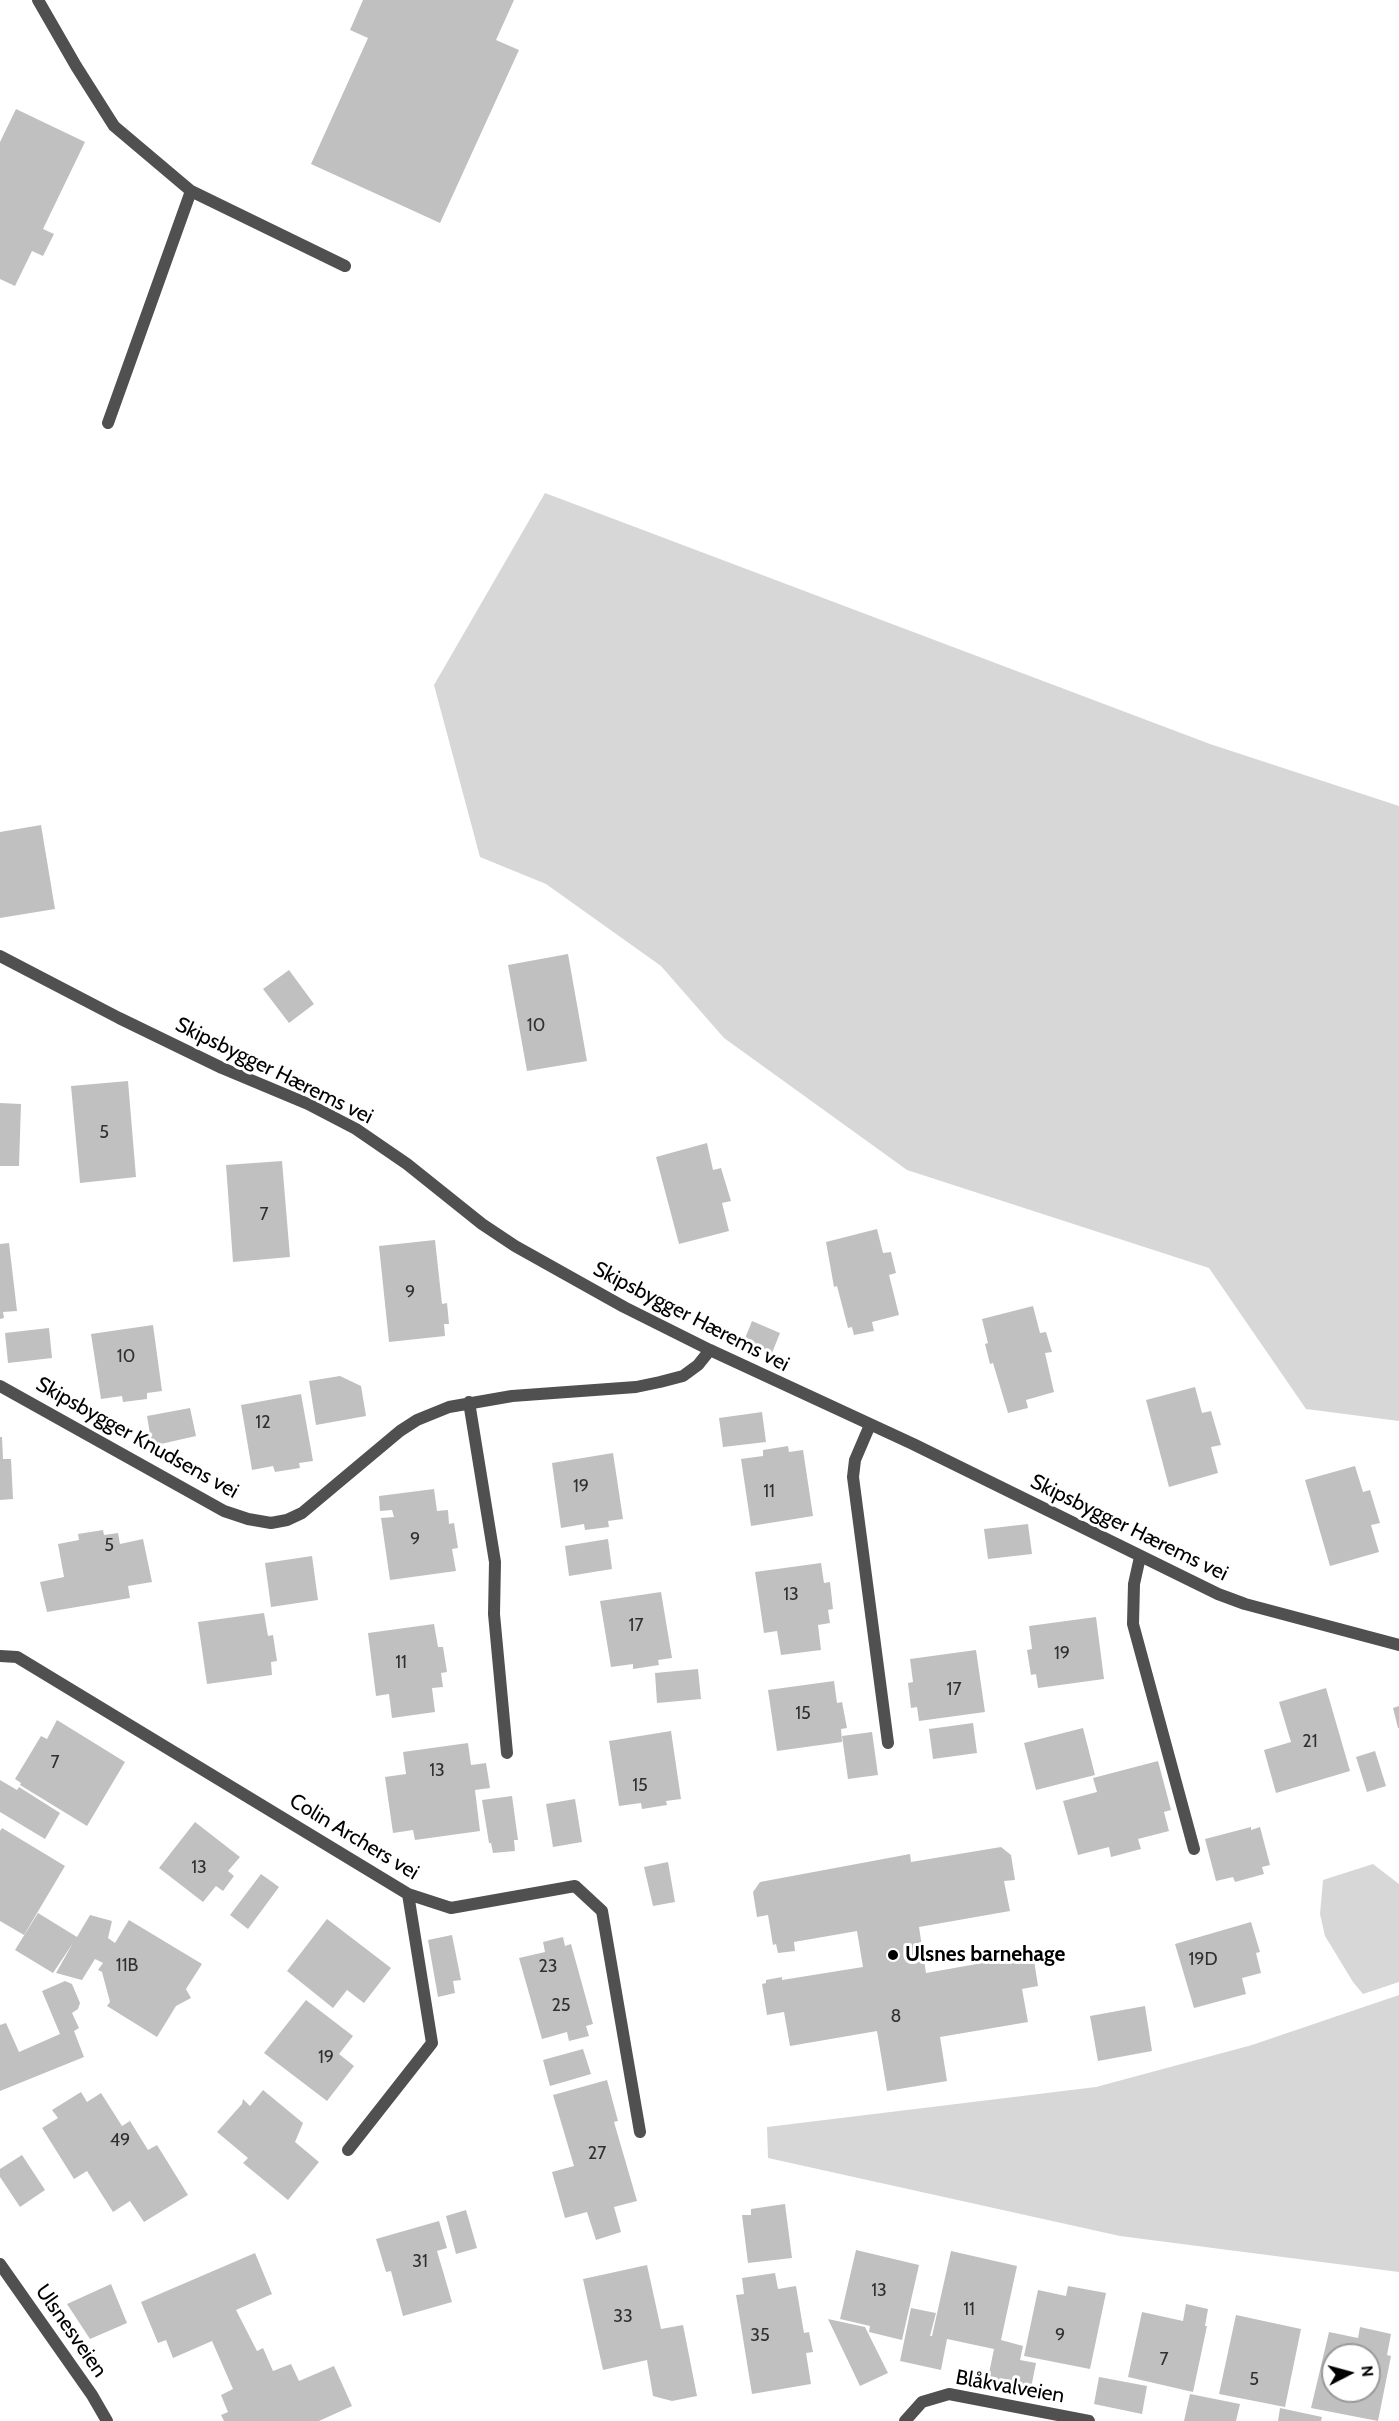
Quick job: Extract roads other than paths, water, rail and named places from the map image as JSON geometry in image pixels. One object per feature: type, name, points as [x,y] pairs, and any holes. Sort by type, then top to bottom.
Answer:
[{"type":"street","points":[[38,0],[114,126],[191,192],[345,266]]},
{"type":"street","points":[[108,423],[191,192]]},
{"type":"street","name":"Skipsbygger Hærems vei","points":[[0,956],[222,1068],[308,1104],[357,1129],[415,1170],[482,1224],[515,1246],[624,1307],[710,1350],[1218,1594],[1245,1604],[1399,1645]]},
{"type":"street","name":"Skipsbygger Knudsens vei","points":[[0,1386],[224,1511],[248,1519],[271,1522],[287,1520],[302,1513],[400,1431],[417,1420],[449,1407],[512,1396],[636,1387],[660,1382],[683,1376],[698,1365],[710,1350]]},
{"type":"street","points":[[469,1402],[495,1562],[494,1614],[507,1753]]},
{"type":"street","points":[[870,1425],[855,1460],[853,1477],[888,1743]]},
{"type":"street","points":[[1140,1557],[1133,1591],[1133,1624],[1194,1849]]},
{"type":"street","name":"Colin Archers vei","points":[[0,1656],[17,1657],[408,1894],[451,1908],[575,1886],[602,1911],[640,2132]]},
{"type":"street","points":[[348,2150],[432,2043],[408,1894]]},
{"type":"street","name":"Ulsnesveien","points":[[0,2264],[108,2421]]},
{"type":"street","name":"Blåkvalveien","points":[[905,2421],[922,2402],[949,2394],[1084,2421]]},
{"type":"place","name":"Ulsnes barnehage","points":[[893,1955]]}]
